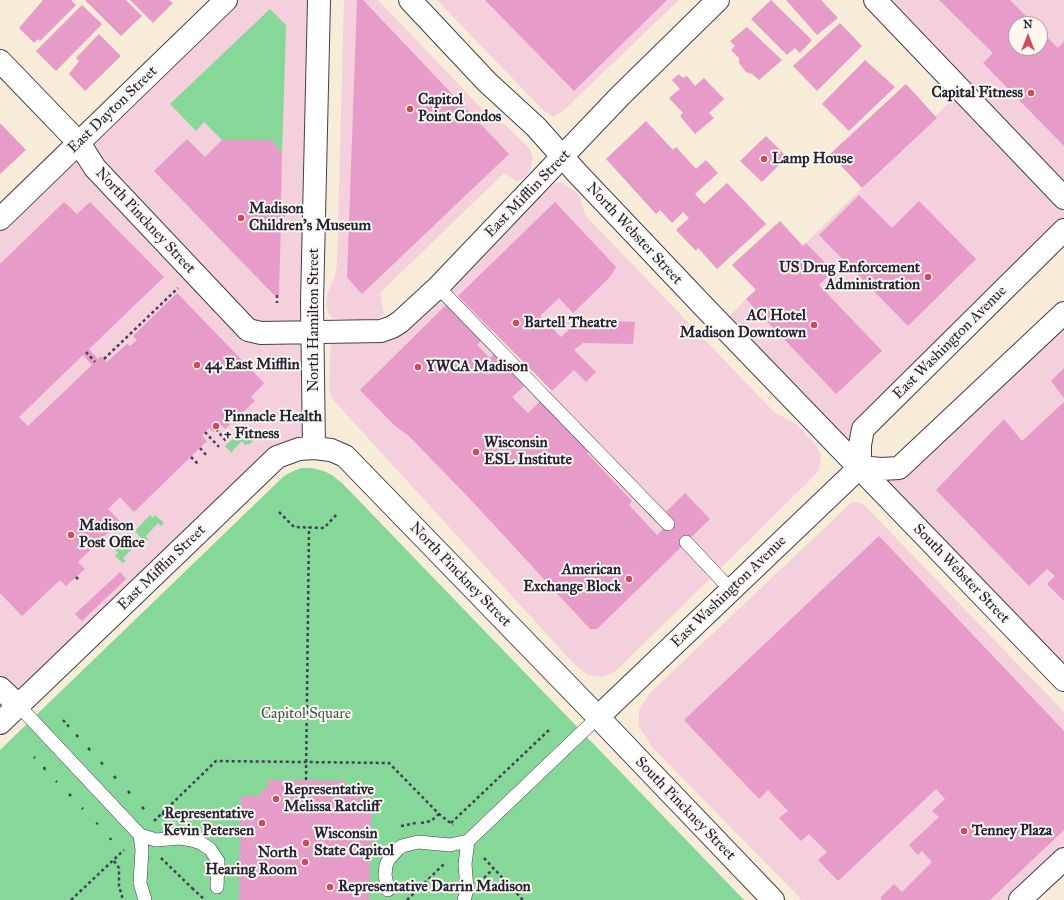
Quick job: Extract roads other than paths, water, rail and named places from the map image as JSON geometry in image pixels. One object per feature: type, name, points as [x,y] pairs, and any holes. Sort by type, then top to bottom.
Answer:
[{"type":"street","name":"East Dayton Street","points":[[0,219],[226,0]]},
{"type":"street","name":"North Hamilton Street","points":[[314,448],[313,332],[319,0]]},
{"type":"street","name":"North Webster Street","points":[[410,0],[487,82],[536,127],[702,306],[860,467]]},
{"type":"street","name":"East Mifflin Street","points":[[313,332],[381,331],[392,327],[438,286],[564,158],[620,96],[718,0]]},
{"type":"street","points":[[875,0],[1064,198]]},
{"type":"street","name":"North Pinckney Street","points":[[0,61],[79,143],[95,168],[244,327],[251,332],[261,333],[313,332]]},
{"type":"street","name":"East Washington Avenue","points":[[598,717],[860,467],[862,429],[1064,230]]},
{"type":"street","points":[[860,467],[881,469],[899,468],[1064,313]]},
{"type":"street","name":"North Pinckney Street","points":[[314,448],[331,450],[345,456],[598,717]]},
{"type":"street","name":"East Mifflin Street","points":[[0,723],[278,457],[300,449],[314,448]]},
{"type":"street","name":"South Webster Street","points":[[860,467],[1064,680]]},
{"type":"street","points":[[0,688],[18,705]]},
{"type":"street","name":"South Pinckney Street","points":[[598,717],[773,900]]},
{"type":"street","points":[[1020,900],[1064,859]]},
{"type":"lane","points":[[438,286],[668,524]]},
{"type":"lane","points":[[686,542],[731,590]]},
{"type":"lane","points":[[18,705],[140,835],[156,840],[180,838],[201,843],[210,849],[218,861],[217,887]]},
{"type":"lane","points":[[388,890],[385,875],[386,865],[393,854],[402,846],[418,842],[450,845],[468,841],[598,717]]},
{"type":"lane","points":[[140,835],[142,850],[140,883],[145,900]]},
{"type":"lane","points":[[464,900],[467,890],[465,864],[468,841]]},
{"type":"place","name":"Capital Fitness","points":[[1031,93]]},
{"type":"place","name":"Capitol Point Condos","points":[[410,109]]},
{"type":"place","name":"Lamp House","points":[[764,159]]},
{"type":"place","name":"Madison Children's Museum","points":[[241,218]]},
{"type":"place","name":"US Drug Enforcement Administration","points":[[928,277]]},
{"type":"place","name":"Bartell Theatre","points":[[516,323]]},
{"type":"place","name":"AC Hotel Madison Downtown","points":[[814,325]]},
{"type":"place","name":"44 East Mifflin","points":[[197,365]]},
{"type":"place","name":"YWCA Madison","points":[[418,367]]},
{"type":"place","name":"Pinnacle Health + Fitness","points":[[216,426]]},
{"type":"place","name":"Wisconsin ESL Institute","points":[[476,452]]},
{"type":"place","name":"Madison Post Office","points":[[71,535]]},
{"type":"place","name":"American Exchange Block","points":[[629,579]]},
{"type":"place","name":"Representative Melissa Ratcliff","points":[[276,799]]},
{"type":"place","name":"Representative Kevin Petersen","points":[[262,823]]},
{"type":"place","name":"Tenney Plaza","points":[[964,831]]},
{"type":"place","name":"Wisconsin State Capitol","points":[[306,843]]},
{"type":"place","name":"North Hearing Room","points":[[305,862]]},
{"type":"place","name":"Representative Darrin Madison","points":[[330,887]]},
{"type":"park label","name":"Capitol Square","points":[[306,714]]}]
